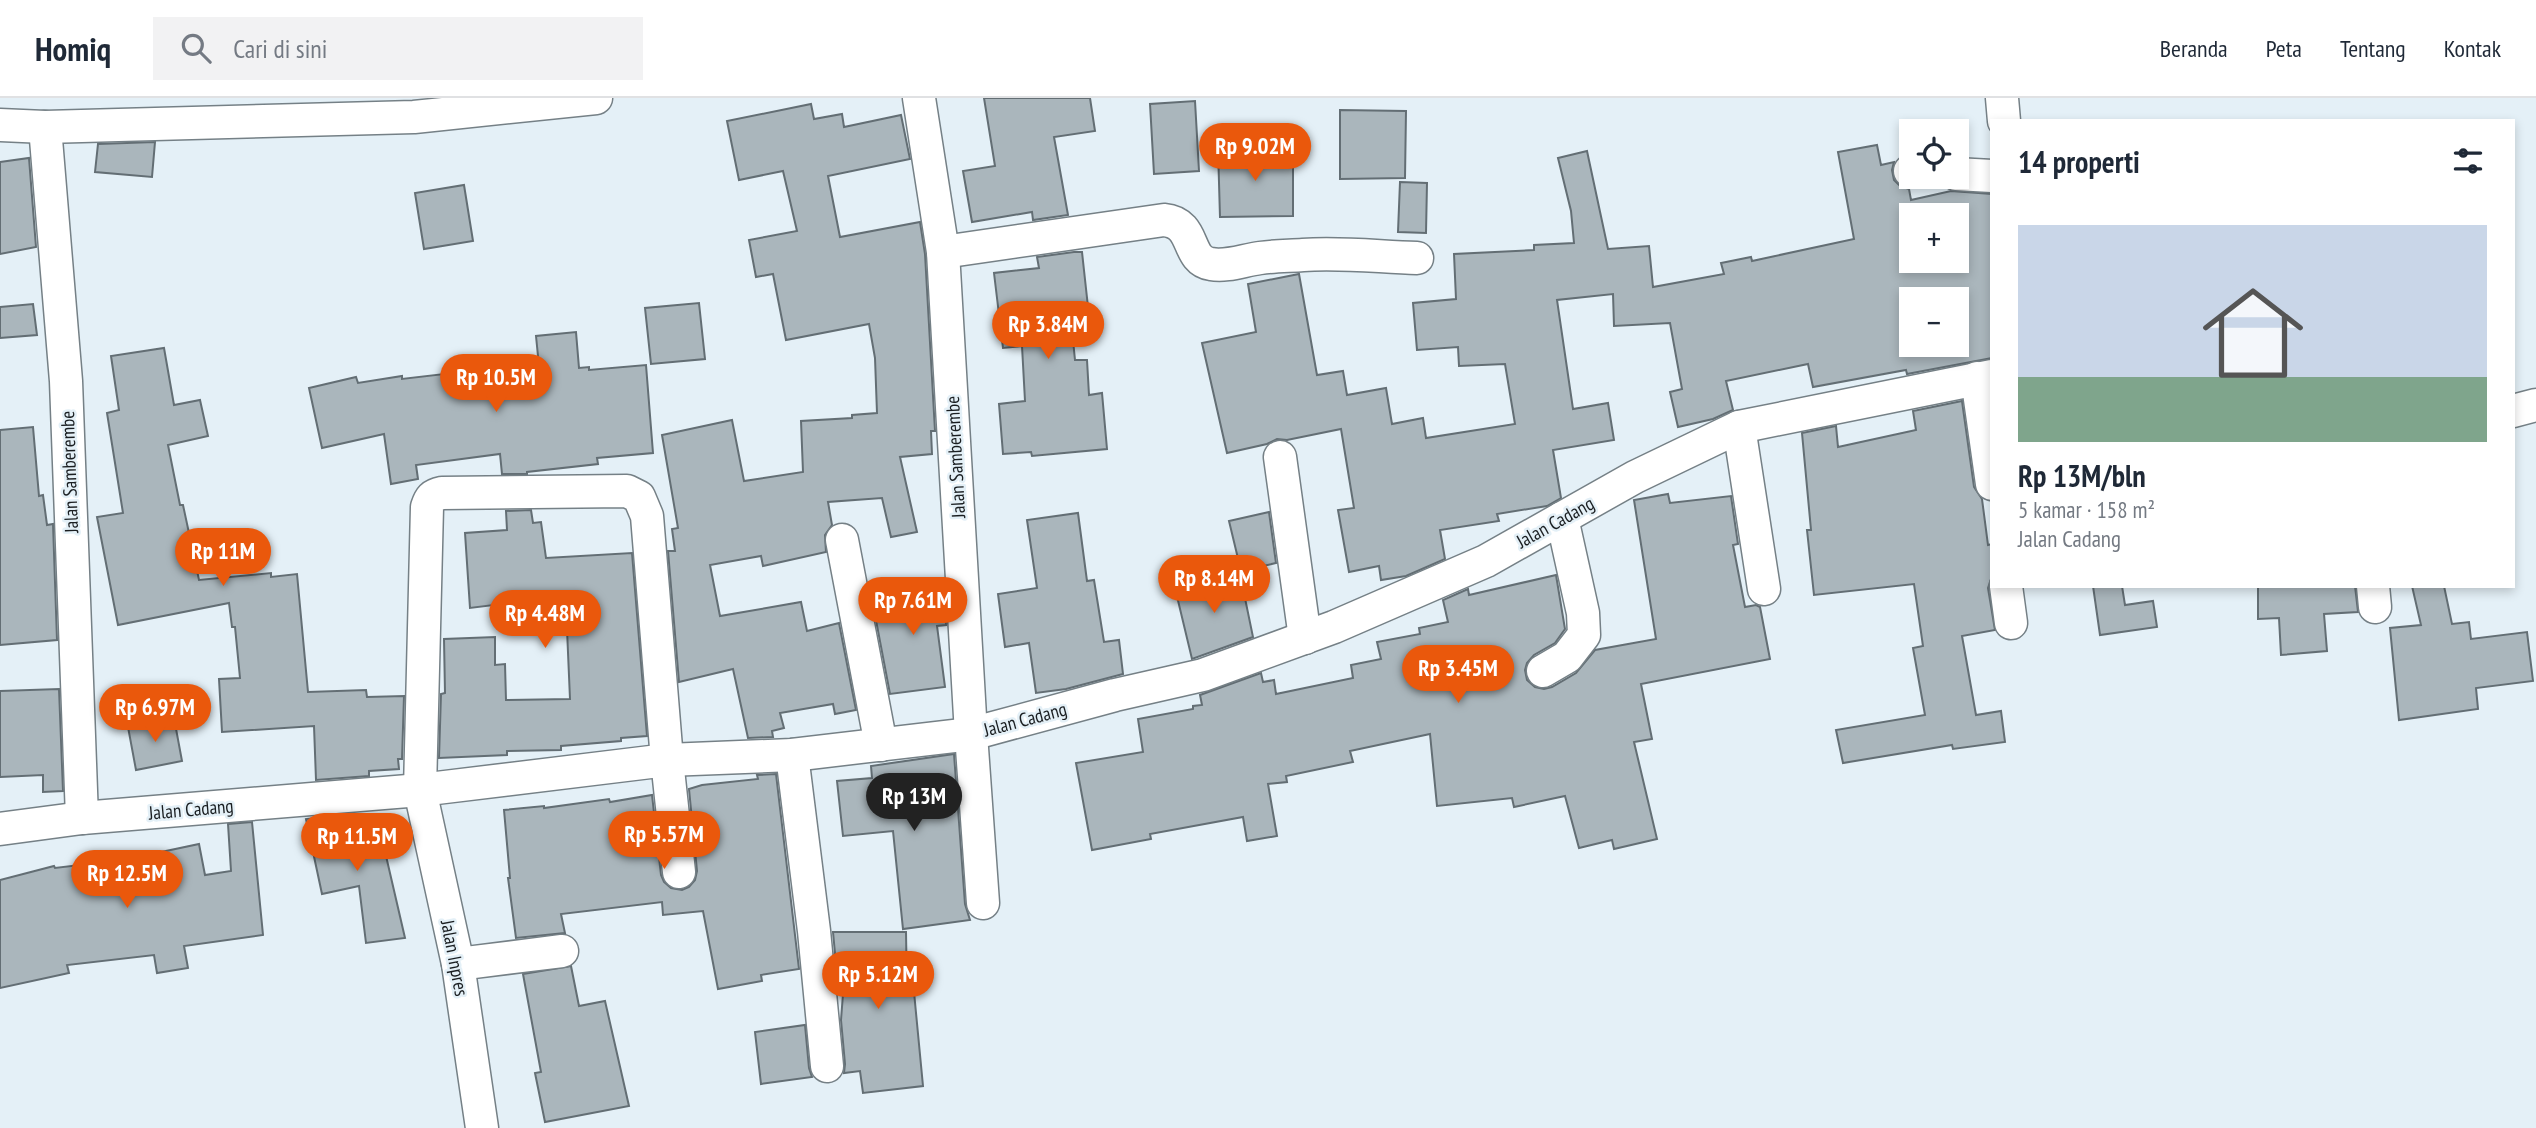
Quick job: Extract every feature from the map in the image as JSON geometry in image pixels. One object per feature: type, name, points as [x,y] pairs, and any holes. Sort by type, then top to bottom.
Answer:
[{"type":"street","points":[[0,125],[45,127],[414,117],[596,98]]},
{"type":"street","name":"Jalan Samberembe","points":[[919,98],[943,252],[971,734],[984,903]]},
{"type":"street","points":[[2002,98],[2004,119]]},
{"type":"street","name":"Jalan Samberembe","points":[[45,127],[66,382],[82,818]]},
{"type":"street","points":[[1969,175],[1990,176]]},
{"type":"street","points":[[943,252],[1164,220],[1183,226],[1198,257],[1202,262],[1210,264],[1306,255],[1417,258]]},
{"type":"street","points":[[1984,377],[1990,457]]},
{"type":"street","name":"Jalan Cadang","points":[[0,829],[82,818],[420,790],[667,760],[792,755],[971,734],[1115,695],[1203,675],[1305,638],[1486,561],[1635,477],[1739,427],[1984,377]]},
{"type":"street","points":[[2515,410],[2536,405]]},
{"type":"street","points":[[1739,427],[1764,589]]},
{"type":"street","points":[[1280,457],[1305,638]]},
{"type":"street","name":"Jalan Inpres","points":[[482,1128],[458,964],[420,790],[429,499],[442,492],[627,491],[639,497],[647,516],[678,872]]},
{"type":"street","points":[[1543,671],[1567,657],[1584,635],[1583,613],[1562,518]]},
{"type":"street","points":[[842,540],[881,745]]},
{"type":"street","points":[[2006,588],[2011,623]]},
{"type":"street","points":[[792,755],[814,931],[827,1066]]},
{"type":"street","points":[[458,964],[562,951]]},
{"type":"building","points":[[984,98],[1090,98],[1095,131],[1054,137],[1068,215],[1033,220],[1032,212],[972,222],[963,171],[995,166]]},
{"type":"building","points":[[1195,101],[1199,171],[1154,174],[1150,104]]},
{"type":"building","points":[[811,104],[814,119],[842,114],[844,127],[901,115],[910,159],[828,176],[840,237],[920,222],[925,254],[935,431],[931,431],[932,454],[900,457],[917,532],[891,537],[882,498],[828,502],[832,525],[825,535],[826,552],[763,566],[761,556],[710,565],[720,616],[801,602],[807,631],[839,623],[856,710],[835,714],[833,704],[780,713],[784,728],[772,731],[773,737],[748,738],[733,669],[679,682],[668,551],[675,551],[672,529],[678,528],[662,435],[732,420],[744,481],[803,472],[801,421],[852,418],[852,415],[877,413],[875,358],[869,324],[786,340],[773,274],[756,277],[749,240],[797,231],[783,171],[739,180],[727,121]]},
{"type":"building","points":[[1340,110],[1406,111],[1405,178],[1340,179]]},
{"type":"building","points":[[155,142],[152,177],[95,172],[98,144]]},
{"type":"building","points":[[1877,145],[1881,165],[1894,162],[1894,180],[1899,189],[1909,189],[1911,200],[1951,191],[1990,194],[1990,358],[1907,374],[1906,370],[1813,387],[1808,364],[1726,381],[1733,410],[1713,419],[1678,427],[1670,392],[1682,389],[1670,323],[1614,326],[1613,294],[1557,300],[1573,409],[1608,403],[1614,440],[1553,450],[1561,498],[1547,506],[1497,514],[1499,521],[1440,530],[1445,559],[1406,576],[1381,580],[1379,566],[1349,572],[1338,510],[1354,508],[1341,429],[1287,440],[1277,439],[1267,444],[1227,453],[1202,343],[1256,332],[1248,284],[1299,274],[1317,375],[1343,371],[1347,395],[1386,388],[1392,424],[1423,418],[1426,438],[1515,424],[1505,364],[1459,366],[1458,347],[1417,350],[1413,303],[1456,299],[1454,254],[1534,250],[1534,245],[1574,243],[1571,211],[1558,158],[1587,151],[1608,249],[1649,246],[1653,287],[1724,274],[1721,263],[1751,257],[1752,261],[1854,239],[1838,152]]},
{"type":"building","points":[[1270,146],[1271,156],[1293,156],[1293,216],[1220,217],[1218,148]]},
{"type":"building","points":[[29,158],[36,247],[0,254],[0,162]]},
{"type":"building","points":[[1400,182],[1427,183],[1426,233],[1398,232]]},
{"type":"building","points":[[464,185],[473,241],[424,249],[415,193]]},
{"type":"building","points":[[1082,252],[1088,307],[1070,310],[1075,360],[1087,360],[1089,395],[1102,393],[1107,449],[1032,456],[1031,452],[1003,454],[999,404],[1025,401],[1022,346],[1003,348],[994,273],[1039,268],[1037,257]]},
{"type":"building","points":[[699,303],[705,359],[651,364],[645,308]]},
{"type":"building","points":[[33,304],[37,335],[0,338],[0,307]]},
{"type":"building","points":[[576,332],[579,368],[589,367],[589,370],[646,365],[653,453],[597,458],[598,464],[527,474],[502,474],[500,454],[416,465],[418,479],[391,484],[384,434],[322,448],[309,388],[356,377],[358,383],[402,376],[402,379],[539,366],[536,336]]},
{"type":"building","points":[[164,348],[174,405],[200,400],[208,436],[168,445],[199,580],[271,573],[271,577],[297,574],[308,692],[366,690],[367,697],[404,696],[402,759],[398,759],[399,769],[369,771],[369,776],[316,780],[314,726],[222,732],[219,679],[240,678],[235,627],[232,627],[229,603],[118,625],[97,517],[123,513],[107,413],[119,410],[111,356]]},
{"type":"building","points":[[1962,401],[1974,487],[1982,499],[1990,544],[1988,588],[1995,630],[1962,636],[1976,715],[2001,711],[2005,742],[1953,749],[1952,745],[1843,763],[1836,730],[1925,715],[1913,648],[1923,646],[1914,584],[1814,595],[1807,530],[1811,530],[1802,433],[1836,426],[1838,447],[1916,430],[1913,411]]},
{"type":"building","points":[[33,427],[39,496],[43,495],[47,525],[53,524],[57,640],[0,645],[0,430]]},
{"type":"building","points":[[1668,494],[1670,503],[1731,496],[1738,544],[1733,545],[1745,607],[1760,607],[1770,659],[1641,684],[1652,739],[1634,742],[1657,839],[1614,849],[1612,840],[1579,848],[1565,796],[1514,807],[1512,798],[1437,806],[1430,734],[1350,751],[1353,762],[1286,776],[1287,782],[1268,784],[1277,836],[1247,841],[1243,817],[1150,834],[1151,839],[1092,850],[1076,763],[1143,752],[1138,719],[1193,709],[1193,706],[1202,705],[1200,695],[1261,673],[1263,682],[1274,680],[1276,694],[1353,678],[1351,665],[1381,659],[1377,642],[1420,634],[1419,628],[1448,622],[1443,600],[1468,589],[1469,595],[1556,575],[1565,629],[1555,643],[1534,655],[1527,663],[1527,680],[1535,687],[1552,687],[1576,673],[1595,650],[1656,639],[1634,500]]},
{"type":"building","points":[[531,510],[533,523],[541,522],[546,558],[632,553],[647,736],[561,746],[561,750],[507,751],[507,755],[439,758],[441,694],[445,693],[444,639],[495,637],[495,665],[505,664],[506,700],[570,699],[566,606],[559,606],[558,597],[470,608],[465,533],[507,530],[506,511]]},
{"type":"building","points":[[1269,512],[1276,563],[1241,571],[1229,521]]},
{"type":"building","points":[[1078,513],[1087,581],[1094,580],[1104,642],[1119,640],[1123,674],[1066,689],[1036,693],[1029,643],[1005,647],[998,594],[1037,588],[1027,520]]},
{"type":"building","points":[[1240,574],[1253,637],[1192,659],[1175,588]]},
{"type":"building","points":[[944,581],[946,625],[937,626],[945,687],[890,694],[875,615],[885,613],[882,590]]},
{"type":"building","points":[[2093,588],[2122,588],[2125,605],[2153,601],[2157,627],[2100,635]]},
{"type":"building","points":[[2258,588],[2355,588],[2358,612],[2324,614],[2327,651],[2281,655],[2279,618],[2258,619]]},
{"type":"building","points":[[2412,588],[2444,588],[2452,624],[2469,622],[2471,639],[2527,632],[2533,681],[2476,688],[2478,709],[2399,720],[2390,628],[2421,625]]},
{"type":"building","points":[[59,689],[63,791],[43,792],[43,775],[0,777],[0,691]]},
{"type":"building","points":[[174,718],[182,761],[136,770],[128,727]]},
{"type":"building","points":[[954,754],[965,904],[970,920],[903,929],[893,831],[843,836],[837,781],[872,778],[871,766]]},
{"type":"building","points":[[776,774],[799,969],[761,975],[762,981],[718,989],[703,911],[663,915],[662,902],[561,914],[565,933],[516,938],[508,878],[504,810],[544,808],[609,799],[610,802],[652,795],[661,875],[671,888],[682,890],[695,880],[697,871],[689,789],[758,779],[757,775]]},
{"type":"building","points":[[349,814],[354,836],[380,830],[405,938],[366,943],[359,886],[322,894],[306,819]]},
{"type":"building","points":[[252,822],[263,935],[184,946],[188,968],[157,973],[154,955],[67,965],[69,973],[0,988],[0,880],[54,866],[148,857],[147,855],[199,844],[205,875],[231,871],[228,824]]},
{"type":"building","points":[[833,932],[906,932],[907,993],[914,992],[923,1086],[863,1093],[860,1071],[844,1073],[841,1020],[843,994],[839,963],[836,964]]},
{"type":"building","points":[[571,966],[579,1006],[605,1001],[629,1106],[545,1122],[535,1073],[541,1072],[523,974]]},
{"type":"building","points":[[805,1025],[812,1077],[761,1084],[755,1032]]}]
